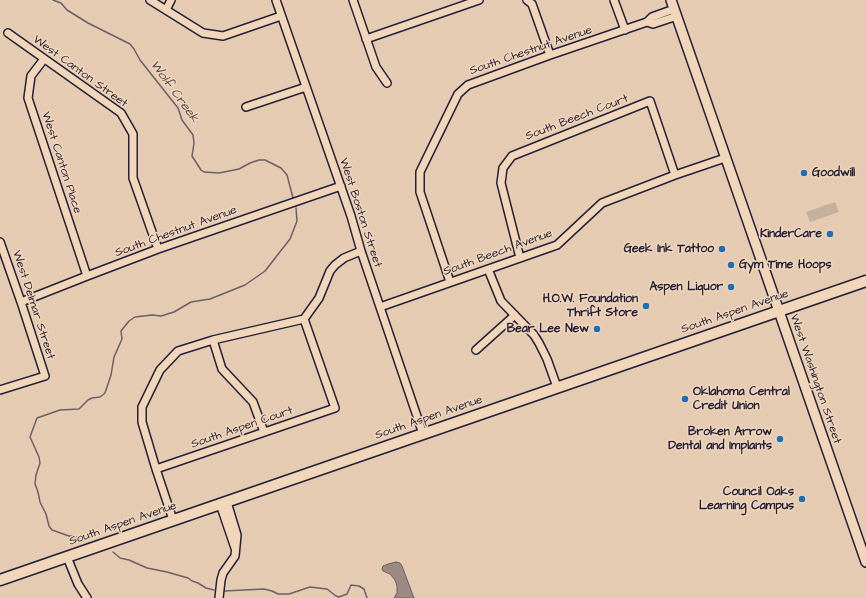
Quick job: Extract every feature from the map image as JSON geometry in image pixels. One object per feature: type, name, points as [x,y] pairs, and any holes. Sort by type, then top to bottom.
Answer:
[{"type":"main road","name":"West Washington Street","points":[[674,8],[866,562]]},
{"type":"main road","name":"South Aspen Avenue","points":[[0,580],[866,280]]},
{"type":"street","points":[[150,0],[203,33],[224,36],[282,16]]},
{"type":"street","points":[[166,10],[171,0]]},
{"type":"street","name":"West Boston Street","points":[[276,0],[351,216],[361,251],[423,434]]},
{"type":"street","points":[[353,0],[376,67],[387,83]]},
{"type":"street","points":[[366,39],[479,0]]},
{"type":"street","points":[[527,0],[532,4],[550,55]]},
{"type":"street","points":[[614,0],[625,30]]},
{"type":"street","name":"South Chestnut Avenue","points":[[450,282],[420,192],[420,172],[458,94],[468,85],[647,22],[652,17],[674,8]]},
{"type":"street","name":"West Canton Street","points":[[8,33],[121,113],[133,134],[133,178],[158,249]]},
{"type":"street","name":"West Canton Place","points":[[44,59],[31,76],[28,98],[87,276]]},
{"type":"street","points":[[246,106],[306,87]]},
{"type":"street","name":"South Beech Court","points":[[520,258],[501,183],[503,168],[512,156],[650,101],[675,175]]},
{"type":"street","name":"South Beech Avenue","points":[[380,307],[557,245],[602,203],[675,175],[725,158]]},
{"type":"street","name":"South Chestnut Avenue","points":[[21,302],[158,249],[340,186]]},
{"type":"street","name":"West Delmar Street","points":[[0,242],[45,376],[0,390]]},
{"type":"street","points":[[173,520],[142,422],[142,407],[160,370],[178,351],[213,340],[304,319],[319,298],[330,271],[344,258],[361,251]]},
{"type":"street","points":[[488,269],[501,302],[534,335],[539,343],[547,359],[557,387]]},
{"type":"street","points":[[476,350],[515,315]]},
{"type":"street","name":"South Aspen Court","points":[[156,469],[335,408],[304,319]]},
{"type":"street","points":[[213,340],[222,368],[253,402],[264,432]]},
{"type":"street","points":[[219,598],[223,573],[233,559],[236,551],[223,503]]},
{"type":"street","points":[[67,557],[78,584],[87,598]]},
{"type":"shaded area","points":[[835,202],[839,212],[810,222],[806,212]]},
{"type":"shaded area","points":[[396,562],[400,563],[402,566],[414,598],[394,598],[397,593],[395,580],[390,574],[382,569],[383,566]]},
{"type":"waterway","name":"Wolf Creek","points":[[53,0],[61,3],[67,10],[88,23],[130,44],[140,60],[178,108],[182,120],[193,135],[194,143],[192,156],[201,170],[204,172],[219,173],[239,169],[259,160],[265,160],[281,168],[287,175],[293,198]]},
{"type":"waterway","points":[[83,541],[74,536],[69,536],[52,530],[40,502],[35,484],[40,463],[39,457],[30,437],[37,418],[60,410],[79,409],[88,400],[100,397],[105,393],[111,375],[114,357],[122,339],[121,331],[129,321],[135,317],[152,315],[161,316],[174,312],[191,302],[210,299],[245,285],[265,271],[290,239],[297,221],[296,208]]},
{"type":"waterway","points":[[113,552],[120,558],[129,560],[147,568],[188,578],[206,588],[214,590]]},
{"type":"waterway","name":"Wolf Creek","points":[[224,591],[264,589],[278,594],[289,594],[310,587],[327,589],[339,597],[347,594],[351,585],[359,586],[364,589],[367,598]]},
{"type":"place","name":"Goodwill","points":[[804,173]]},
{"type":"place","name":"KinderCare","points":[[830,234]]},
{"type":"place","name":"Geek Ink Tattoo","points":[[722,249]]},
{"type":"place","name":"Gym Time Hoops","points":[[731,265]]},
{"type":"place","name":"Aspen Liquor","points":[[731,287]]},
{"type":"place","name":"H.O.W. Foundation Thrift Store","points":[[646,306]]},
{"type":"place","name":"Bear Lee New","points":[[597,329]]},
{"type":"place","name":"Oklahoma Central Credit Union","points":[[685,399]]},
{"type":"place","name":"Broken Arrow Dental and Implants","points":[[780,439]]},
{"type":"place","name":"Council Oaks Learning Campus","points":[[802,499]]}]
